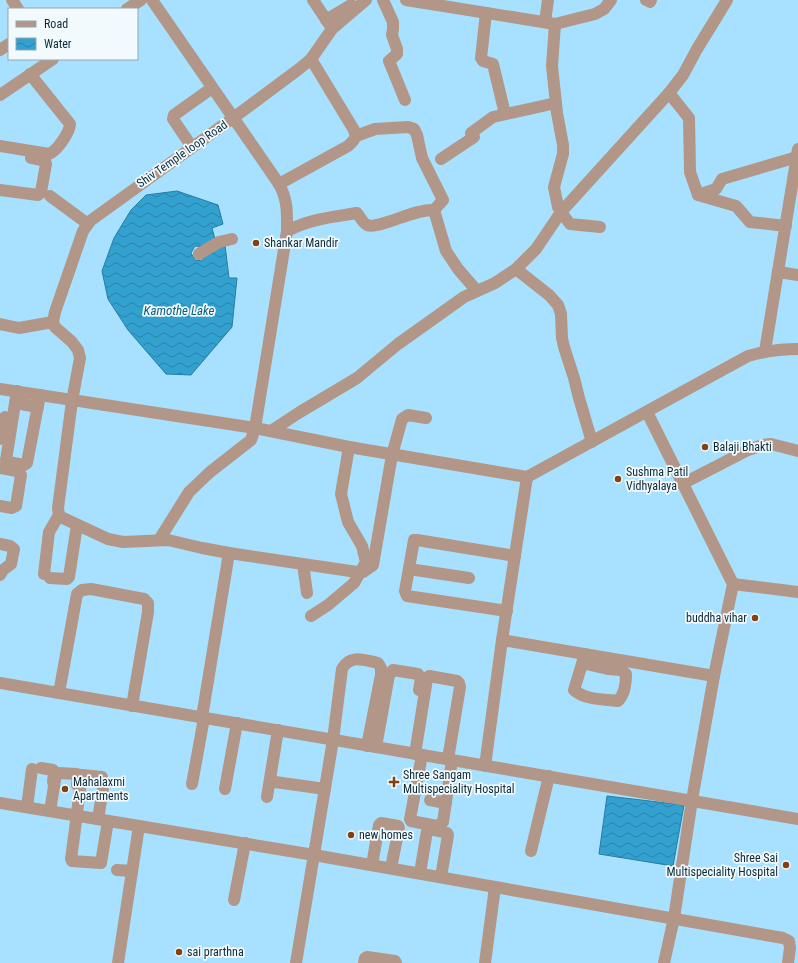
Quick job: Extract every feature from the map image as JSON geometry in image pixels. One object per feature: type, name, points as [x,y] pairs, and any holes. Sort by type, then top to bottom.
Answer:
[{"type":"street","points":[[129,8],[141,0]]},
{"type":"street","points":[[152,0],[233,118],[311,59],[329,24],[361,0]]},
{"type":"street","points":[[314,0],[329,24]]},
{"type":"street","points":[[383,0],[393,22],[392,35],[398,54],[389,61],[405,100]]},
{"type":"street","points":[[406,0],[480,8],[550,23],[595,14],[604,9],[610,0]]},
{"type":"street","points":[[548,0],[552,66],[556,104],[563,145],[563,154],[554,187],[558,207],[570,224],[600,227]]},
{"type":"street","points":[[646,0],[650,2],[652,0]]},
{"type":"street","points":[[272,431],[300,412],[357,378],[398,344],[464,297],[495,282],[516,269],[536,249],[561,212],[669,94],[683,75],[727,0]]},
{"type":"street","points":[[480,8],[482,58],[483,61],[493,64],[505,114]]},
{"type":"street","points":[[311,59],[354,130],[356,136]]},
{"type":"street","points":[[0,95],[51,60]]},
{"type":"street","points":[[0,146],[49,154],[54,152],[70,129],[70,124],[30,74]]},
{"type":"street","points":[[192,147],[173,119],[174,115],[212,88]]},
{"type":"street","points":[[669,94],[689,118],[690,172],[698,195]]},
{"type":"street","points":[[441,159],[474,137],[471,133],[493,117],[556,104]]},
{"type":"street","name":"Shiv Temple loop Road","points":[[53,322],[80,238],[90,221],[233,118],[279,184],[286,200],[287,231],[255,428]]},
{"type":"street","points":[[279,184],[348,146],[356,136],[375,129],[408,127],[414,129],[417,135],[422,158],[443,200],[434,210],[427,210],[400,217],[375,226],[366,225],[357,213],[319,219],[299,225],[287,231]]},
{"type":"street","points":[[0,153],[45,161],[46,164],[41,192],[38,195],[0,190]]},
{"type":"street","points":[[698,195],[716,189],[722,179],[797,153],[796,170],[765,351]]},
{"type":"street","points":[[698,195],[736,206],[750,222],[786,226]]},
{"type":"street","points":[[50,196],[88,224]]},
{"type":"street","points":[[434,210],[446,252],[477,291]]},
{"type":"street","points":[[199,254],[220,242],[232,239]]},
{"type":"street","points":[[516,269],[549,295],[558,305],[562,314],[562,338],[564,347],[592,442]]},
{"type":"street","points":[[778,272],[798,275]]},
{"type":"street","points":[[0,324],[19,328],[53,322],[78,350],[79,365],[72,401],[58,508],[59,515],[49,532],[47,576],[67,579],[69,577],[77,525]]},
{"type":"street","points":[[11,393],[39,401],[72,401],[255,428],[392,455],[527,478],[748,356],[765,351],[798,349]]},
{"type":"street","points":[[11,393],[6,460],[8,462],[24,465],[27,463],[39,401]]},
{"type":"street","points":[[0,439],[11,393]]},
{"type":"street","points":[[647,412],[733,584],[714,676],[692,800],[674,918],[664,963]]},
{"type":"street","points":[[59,515],[108,539],[123,542],[168,540],[230,553],[360,572],[370,569],[374,565],[392,455],[402,419],[408,416],[426,418]]},
{"type":"street","points":[[159,540],[189,492],[210,472],[251,440],[255,428]]},
{"type":"street","points":[[682,484],[748,450],[763,445],[771,444],[798,451]]},
{"type":"street","points":[[311,616],[328,605],[354,583],[366,562],[362,546],[348,522],[341,494],[349,447]]},
{"type":"street","points":[[0,468],[17,471],[21,475],[16,506],[12,508],[0,506]]},
{"type":"street","points":[[485,766],[506,611],[527,478]]},
{"type":"street","points":[[506,611],[407,596],[405,591],[414,540],[515,556]]},
{"type":"street","points":[[0,544],[10,546],[14,549],[11,564],[3,570],[0,575]]},
{"type":"street","points":[[192,784],[230,553]]},
{"type":"street","points":[[303,564],[307,593]]},
{"type":"street","points":[[409,569],[469,578]]},
{"type":"street","points":[[733,584],[798,592]]},
{"type":"street","points":[[59,693],[77,594],[82,590],[91,589],[144,599],[148,603],[148,612],[132,706]]},
{"type":"street","points":[[502,640],[583,659],[714,676]]},
{"type":"street","points":[[296,963],[334,740],[342,669],[346,662],[353,659],[378,663],[381,668],[372,746]]},
{"type":"street","points":[[372,746],[389,675],[394,670],[418,674],[421,678],[410,818],[411,821],[437,826],[443,822],[460,686],[456,681],[433,676],[429,676],[427,679],[416,754]]},
{"type":"street","points":[[0,683],[798,819]]},
{"type":"street","points":[[227,788],[238,723]]},
{"type":"street","points":[[280,731],[275,782],[270,797],[280,731]]},
{"type":"street","points":[[26,807],[37,769],[53,770],[49,811]]},
{"type":"street","points":[[49,811],[56,774],[77,774],[72,860],[101,863],[106,820]]},
{"type":"street","points":[[75,815],[82,775],[103,779],[106,820],[103,866]]},
{"type":"street","points":[[532,851],[549,776]]},
{"type":"street","points":[[275,782],[325,789]]},
{"type":"street","points":[[430,800],[446,803]]},
{"type":"street","points":[[0,803],[391,868],[783,938],[789,941],[790,948],[788,963]]},
{"type":"street","points":[[372,865],[379,824],[381,823],[398,826],[399,828],[391,868]]},
{"type":"street","points":[[118,963],[139,826]]},
{"type":"street","points":[[419,873],[427,831],[429,829],[447,832],[448,835],[441,877]]},
{"type":"street","points":[[419,873],[424,832]]},
{"type":"street","points":[[234,900],[245,843]]},
{"type":"street","points":[[117,870],[132,872]]},
{"type":"street","points":[[485,963],[495,887]]},
{"type":"street","points":[[364,963],[365,958],[367,957],[395,961],[396,963]]},
{"type":"water","name":"Kamothe Lake","points":[[177,191],[218,205],[223,224],[212,228],[215,239],[204,247],[195,246],[191,253],[195,260],[202,261],[206,254],[225,245],[229,278],[237,278],[232,327],[191,375],[166,374],[128,330],[108,299],[102,271],[114,238],[131,210],[146,195]]},
{"type":"water","points":[[607,796],[684,805],[673,866],[599,854]]},
{"type":"place","name":"Shankar Mandir","points":[[256,243]]},
{"type":"place","name":"Balaji Bhakti","points":[[705,447]]},
{"type":"place","name":"Sushma Patil Vidhyalaya","points":[[618,479]]},
{"type":"place","name":"buddha vihar","points":[[755,618]]},
{"type":"place","name":"Shree Sangam Multispeciality Hospital","points":[[394,782]]},
{"type":"place","name":"Mahalaxmi Apartments","points":[[65,789]]},
{"type":"place","name":"new homes","points":[[351,835]]},
{"type":"place","name":"Shree Sai Multispeciality Hospital","points":[[786,865]]},
{"type":"place","name":"sai prarthna","points":[[179,952]]}]
